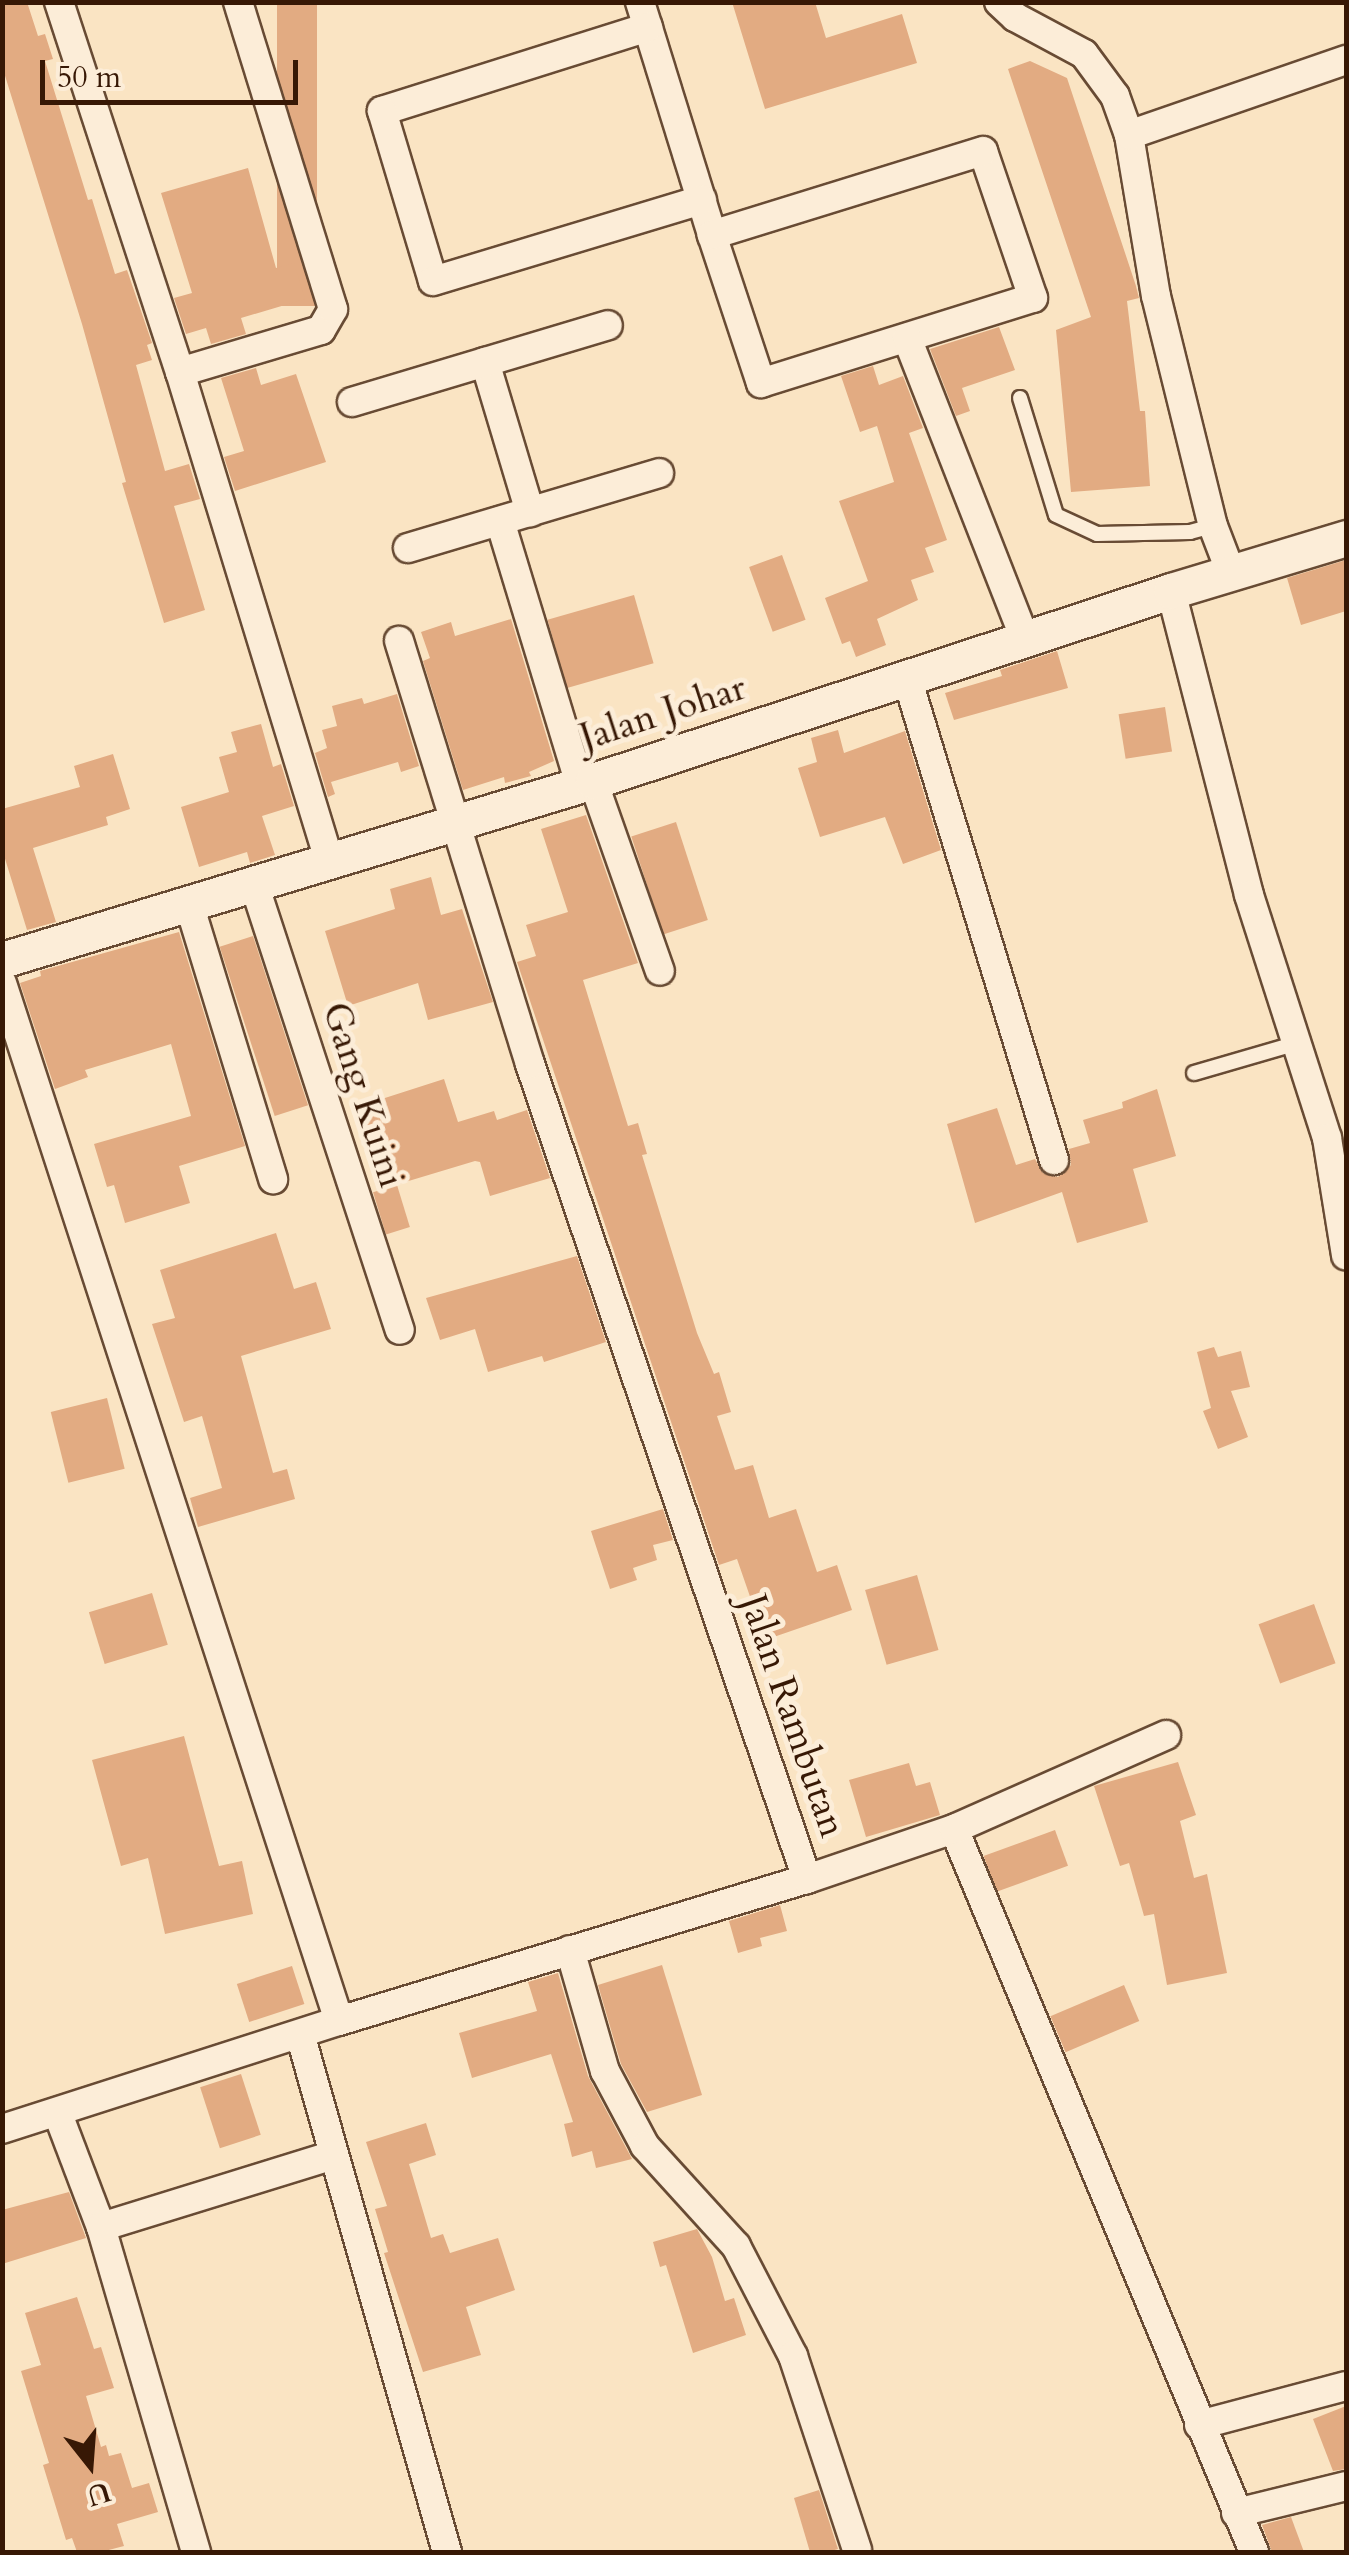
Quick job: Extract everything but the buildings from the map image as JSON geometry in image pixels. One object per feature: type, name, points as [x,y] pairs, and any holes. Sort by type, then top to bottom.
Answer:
[{"type":"street","points":[[59,2],[180,372],[330,860]]},
{"type":"street","points":[[180,372],[320,330],[334,309],[238,2]]},
{"type":"street","points":[[999,2],[1016,17],[1084,54],[1115,96],[1129,135],[1156,296],[1213,526],[1231,573]]},
{"type":"street","points":[[702,200],[434,281],[382,110],[644,15],[702,200],[712,235],[761,383],[1032,298],[984,151],[712,235]]},
{"type":"street","points":[[1129,135],[1346,60]]},
{"type":"street","points":[[352,402],[608,325]]},
{"type":"street","points":[[907,338],[1025,640]]},
{"type":"street","points":[[484,362],[530,512]]},
{"type":"street","points":[[408,548],[659,473]]},
{"type":"street","points":[[500,520],[587,783],[660,971]]},
{"type":"street","name":"Jalan Johar","points":[[2,960],[587,783],[1171,591],[1346,538]]},
{"type":"street","points":[[1171,591],[1249,894],[1327,1138],[1346,1255]]},
{"type":"street","name":"Jalan Rambutan","points":[[2,2129],[338,2021],[807,1879],[530,1064],[399,640]]},
{"type":"street","points":[[907,678],[1054,1160]]},
{"type":"street","name":"Gang Kuini","points":[[254,884],[400,1330]]},
{"type":"street","points":[[189,904],[273,1179]]},
{"type":"street","points":[[2,982],[338,2021]]},
{"type":"street","points":[[807,1879],[954,1829],[1166,1735]]},
{"type":"street","points":[[954,1829],[1254,2552]]},
{"type":"street","points":[[570,1950],[604,2071],[645,2146],[736,2246],[793,2356],[857,2550]]},
{"type":"street","points":[[300,2034],[446,2552]]},
{"type":"street","points":[[58,2114],[101,2227],[196,2552]]},
{"type":"street","points":[[101,2227],[334,2155]]},
{"type":"street","points":[[1200,2425],[1346,2386]]},
{"type":"street","points":[[1236,2512],[1346,2486]]},
{"type":"lane","points":[[1020,398],[1056,515],[1097,534],[1190,532],[1213,526]]},
{"type":"lane","points":[[1194,1073],[1297,1043]]}]
